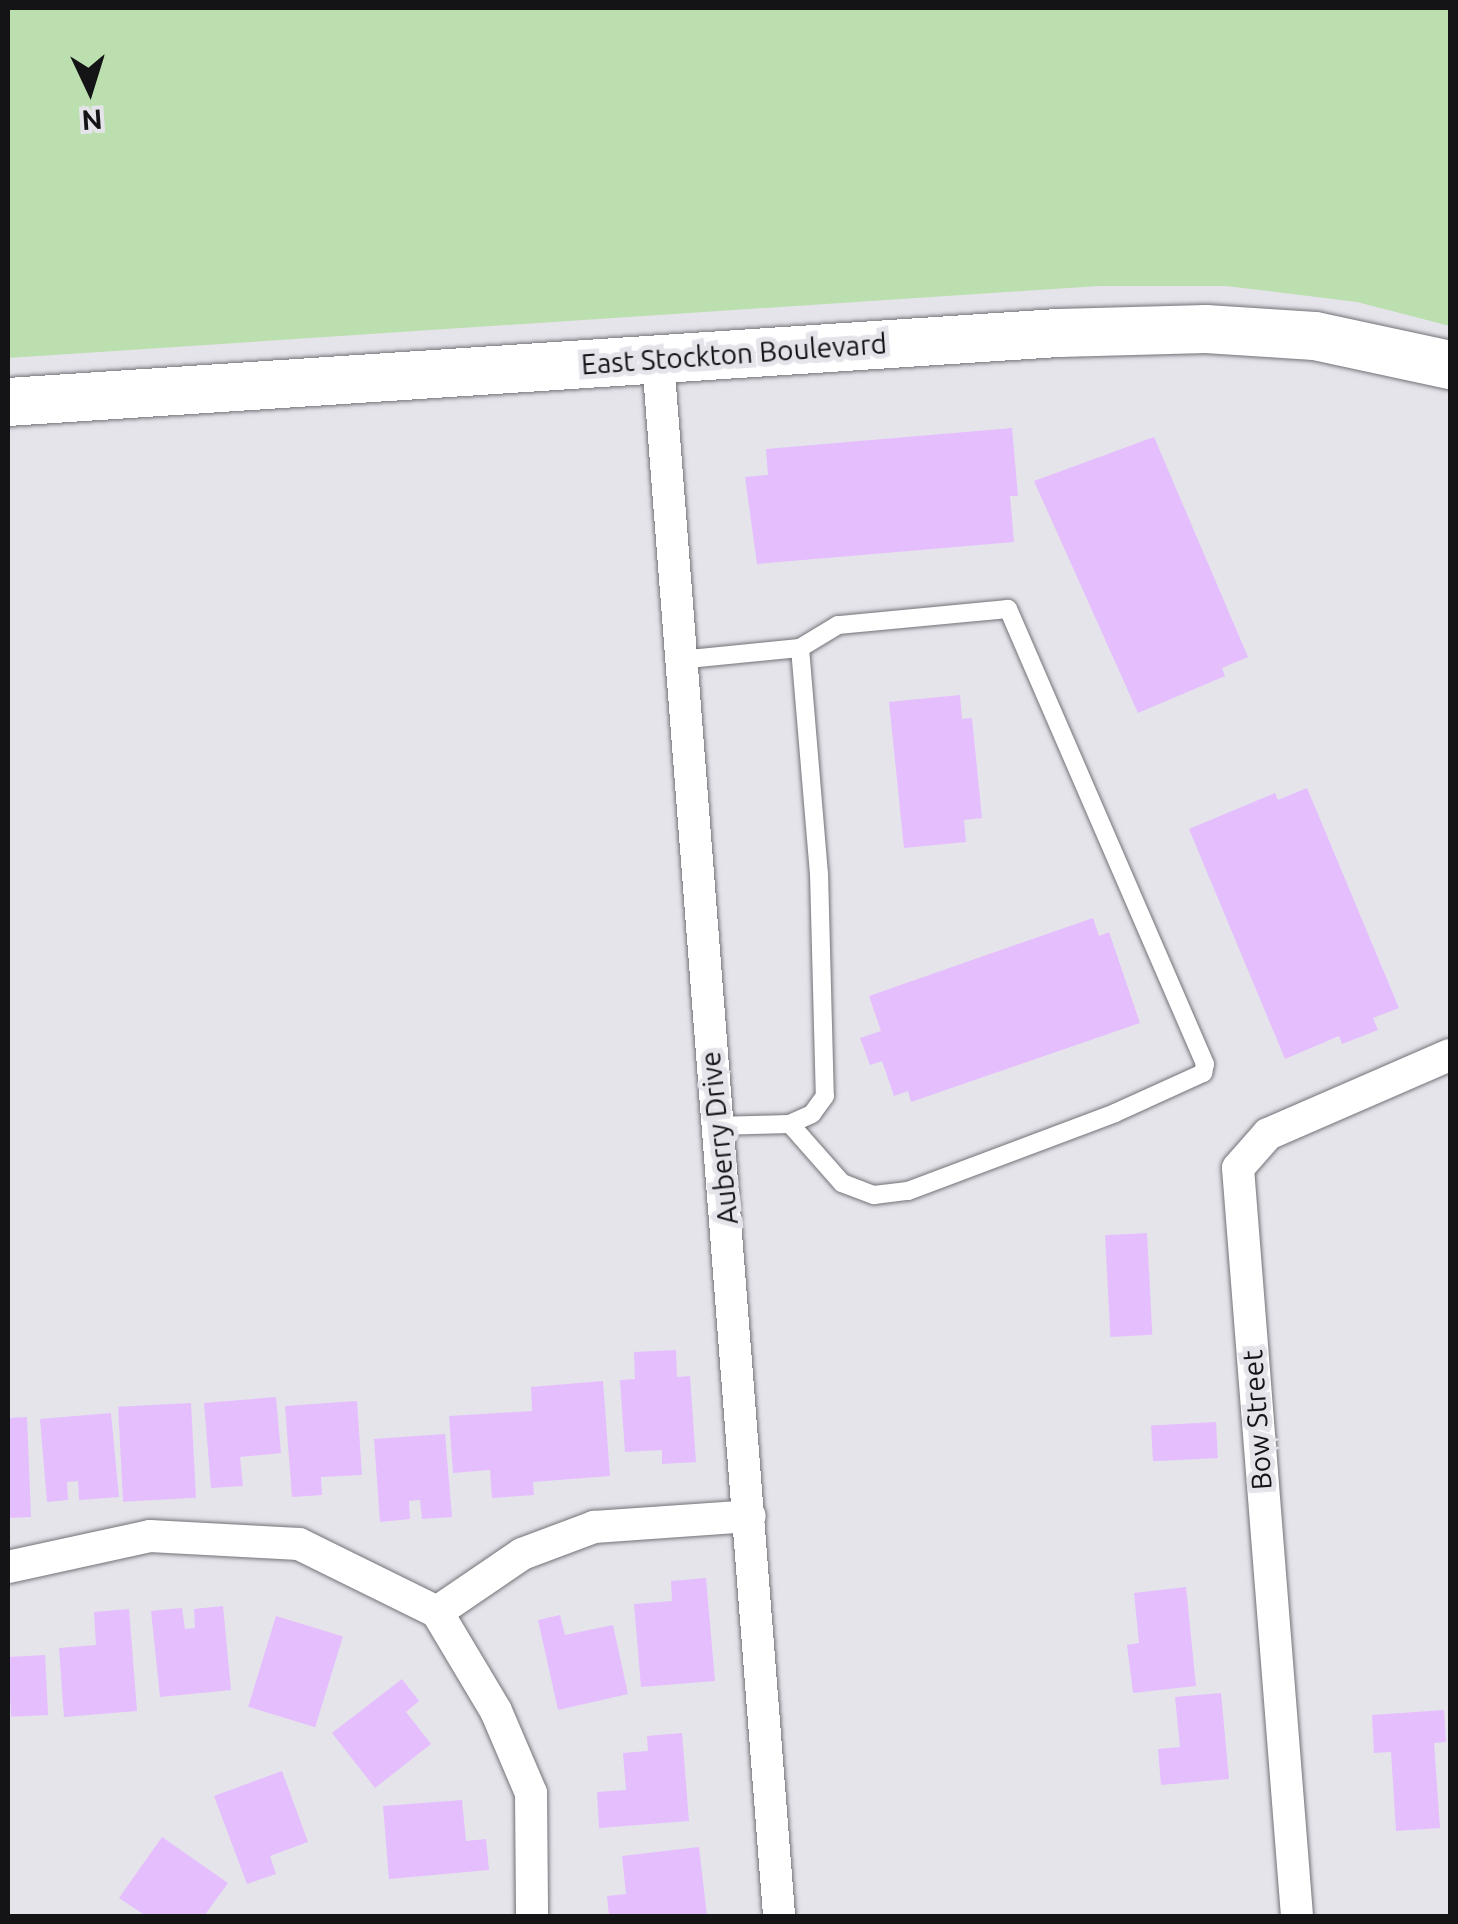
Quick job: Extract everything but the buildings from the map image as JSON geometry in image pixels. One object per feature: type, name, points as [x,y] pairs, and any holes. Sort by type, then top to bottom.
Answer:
[{"type":"street","name":"East Stockton Boulevard","points":[[10,401],[1206,330],[1315,336],[1450,365]]},
{"type":"street","name":"Auberry Drive","points":[[658,360],[779,1916]]},
{"type":"street","name":"Bow Street","points":[[1297,1916],[1238,1168],[1268,1134],[1450,1055]]},
{"type":"street","points":[[437,1612],[522,1554],[594,1527],[750,1516]]},
{"type":"street","points":[[8,1567],[150,1536],[300,1544],[437,1612],[496,1711],[531,1793],[525,1916]]},
{"type":"lane","points":[[680,660],[800,648],[838,625],[1008,609],[1205,1064],[1202,1073],[1115,1113],[908,1191],[874,1195],[842,1183],[790,1124]]},
{"type":"lane","points":[[716,1126],[790,1124],[812,1114],[825,1096],[827,1050],[800,648]]},
{"type":"green space","points":[[8,8],[1450,8],[1450,326],[1357,302],[1226,286],[1099,286],[8,358]]}]
